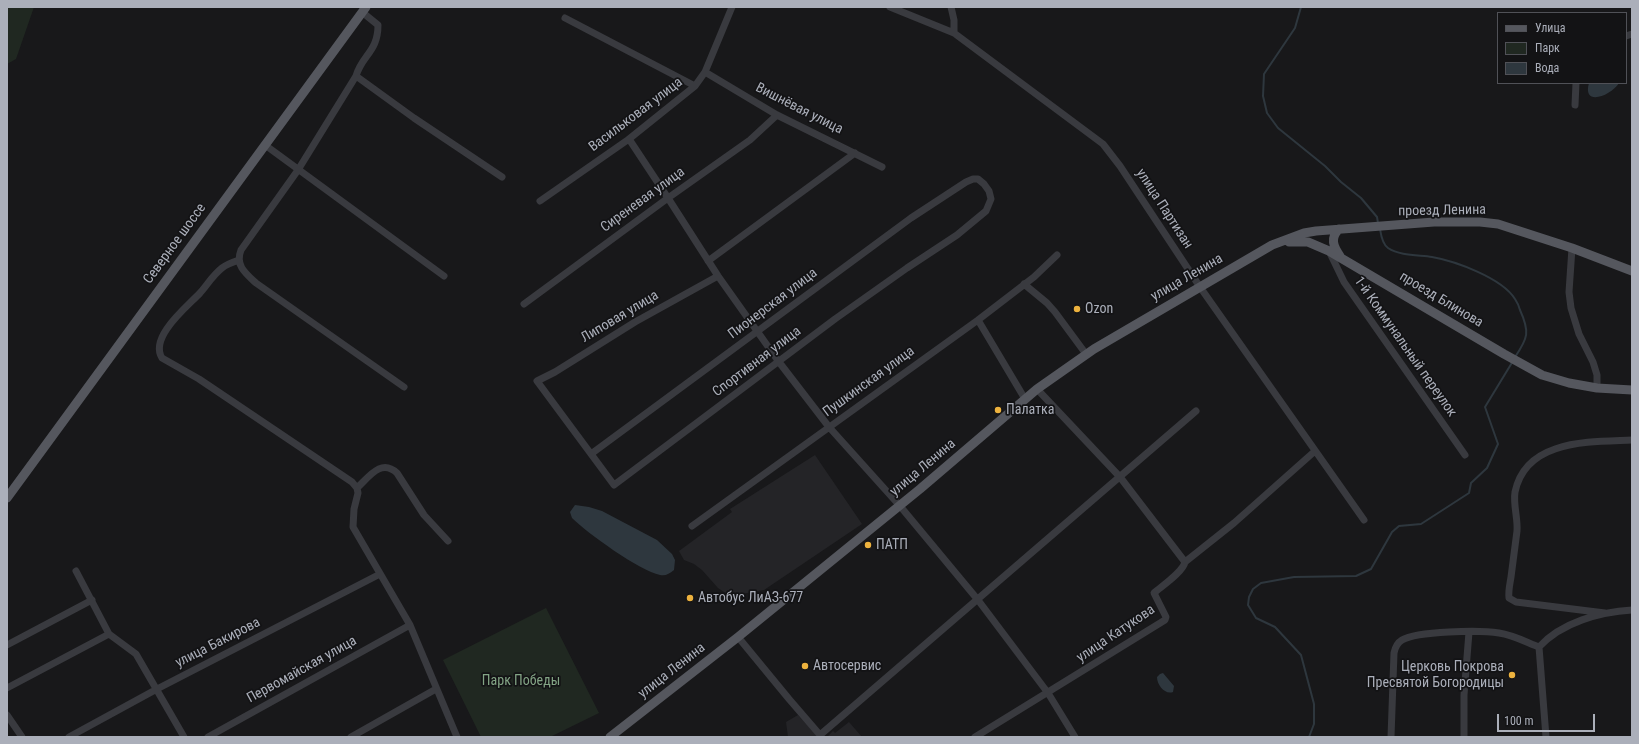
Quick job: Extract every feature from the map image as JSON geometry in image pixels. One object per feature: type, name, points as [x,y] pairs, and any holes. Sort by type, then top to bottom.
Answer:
[{"type":"main road","name":"Северное шоссе","points":[[7,498],[364,9]]},
{"type":"main road","name":"проезд Ленина","points":[[1272,245],[1304,233],[1340,229],[1434,222],[1480,222],[1498,224],[1572,248],[1632,271]]},
{"type":"main road","points":[[1340,229],[1334,236],[1334,246],[1342,259]]},
{"type":"main road","name":"проезд Блинова","points":[[1272,245],[1299,241],[1308,242],[1329,251],[1504,354],[1553,379],[1597,388],[1632,390]]},
{"type":"main road","name":"улица Ленина","points":[[610,737],[738,637],[900,506],[1037,389],[1086,354],[1272,245]]},
{"type":"street","name":"Васильковая улица","points":[[540,201],[628,139],[695,86],[705,72],[732,7]]},
{"type":"street","name":"улица Партизан","points":[[890,7],[954,33],[1103,144],[1120,166],[1200,287],[1364,520]]},
{"type":"street","points":[[951,7],[954,20],[954,33]]},
{"type":"street","points":[[364,9],[378,25],[375,44],[358,68],[356,76],[298,170],[241,250],[239,260],[242,270],[256,283],[404,387]]},
{"type":"street","points":[[564,18],[695,86]]},
{"type":"street","name":"Вишнёвая улица","points":[[705,72],[777,115],[882,167]]},
{"type":"street","points":[[356,76],[414,118],[502,177]]},
{"type":"street","points":[[1575,105],[1576,84]]},
{"type":"street","name":"Сиреневая улица","points":[[524,304],[668,198],[750,140],[777,115]]},
{"type":"street","points":[[628,139],[718,276],[779,362],[829,427],[900,506],[978,600],[1048,694],[1075,737]]},
{"type":"street","points":[[264,144],[444,276]]},
{"type":"street","points":[[708,261],[855,153]]},
{"type":"street","name":"Пионерская улица","points":[[591,454],[911,218],[966,182],[974,179]]},
{"type":"street","name":"Спортивная улица","points":[[537,381],[614,485],[907,268],[957,235],[986,211],[992,199],[990,191],[978,179],[974,179]]},
{"type":"street","points":[[1572,248],[1570,292],[1571,308],[1579,334],[1593,362],[1597,375],[1597,388]]},
{"type":"street","name":"1-й Коммунальный переулок","points":[[1329,251],[1344,282],[1465,455]]},
{"type":"street","name":"Пушкинская улица","points":[[692,526],[757,481],[829,427],[978,320],[1024,284],[1057,255]]},
{"type":"street","points":[[239,260],[223,267],[193,300],[178,313],[160,342],[159,352],[162,358],[199,379],[352,482],[357,488],[358,493],[354,509],[353,527],[410,625],[457,737]]},
{"type":"street","name":"Липовая улица","points":[[537,381],[555,372],[635,322],[718,276]]},
{"type":"street","points":[[1024,284],[1047,303],[1055,312],[1086,354]]},
{"type":"street","points":[[978,320],[1025,399]]},
{"type":"street","points":[[1037,389],[1120,477],[1185,562]]},
{"type":"street","points":[[738,637],[820,735],[1196,411]]},
{"type":"street","points":[[1605,613],[1516,602],[1509,598],[1517,520],[1515,494],[1517,485],[1527,467],[1536,458],[1549,451],[1601,441],[1632,440]]},
{"type":"street","name":"улица Катукова","points":[[975,737],[1048,694],[1165,620],[1166,617],[1154,593],[1179,572],[1184,566],[1185,562],[1234,523],[1315,450]]},
{"type":"street","points":[[357,488],[378,468],[385,466],[391,467],[424,515],[448,541]]},
{"type":"street","points":[[76,571],[110,634],[136,654],[184,737]]},
{"type":"street","name":"улица Бакирова","points":[[69,737],[157,689],[380,574]]},
{"type":"street","points":[[7,645],[92,600]]},
{"type":"street","points":[[1546,737],[1539,647],[1546,639],[1575,623],[1605,613],[1632,610]]},
{"type":"street","name":"Первомайская улица","points":[[208,737],[410,625]]},
{"type":"street","points":[[1464,737],[1464,695],[1468,632]]},
{"type":"street","points":[[1391,737],[1394,653],[1395,647],[1402,640],[1410,637],[1432,634],[1497,632],[1539,647]]},
{"type":"street","points":[[7,688],[110,634]]},
{"type":"street","points":[[352,737],[436,689]]},
{"type":"street","points":[[7,715],[22,737]]},
{"type":"shaded area","points":[[815,455],[862,524],[764,590],[730,596],[718,588],[702,570],[694,564],[684,560],[679,551],[732,512],[730,509]]},
{"type":"shaded area","points":[[798,715],[818,737],[788,737],[786,722]]},
{"type":"shaded area","points":[[849,722],[862,737],[827,737],[833,731],[835,733]]},
{"type":"green space","points":[[7,7],[34,7],[16,59],[7,64]]},
{"type":"green space","name":"Парк Победы","points":[[546,608],[599,713],[550,737],[481,737],[443,660]]},
{"type":"water","points":[[1589,84],[1618,84],[1610,92],[1598,97],[1593,97],[1590,95],[1588,90]]},
{"type":"water","points":[[575,505],[602,511],[657,540],[672,554],[675,560],[674,570],[667,574],[660,575],[640,567],[614,551],[589,533],[572,518],[570,512]]},
{"type":"water","points":[[1163,673],[1174,686],[1173,692],[1170,693],[1164,691],[1158,683],[1157,677]]},
{"type":"waterway","points":[[1301,7],[1295,28],[1264,74],[1263,96],[1267,113],[1278,128],[1325,166],[1341,182],[1361,198],[1377,217],[1378,223]]},
{"type":"waterway","points":[[1380,229],[1384,244],[1393,251],[1453,262],[1489,278],[1509,291],[1518,304],[1526,330],[1523,345],[1515,357]]},
{"type":"waterway","points":[[1309,737],[1314,724],[1314,704],[1301,655],[1275,627],[1256,618],[1248,605],[1249,597],[1253,589],[1261,583],[1294,577],[1356,576],[1371,569],[1392,532],[1399,526],[1421,524],[1469,493],[1471,483],[1487,468],[1498,444],[1485,407],[1513,361]]},
{"type":"place","name":"Ozon","points":[[1077,309]]},
{"type":"place","name":"Палатка","points":[[998,410]]},
{"type":"place","name":"ПАТП","points":[[868,545]]},
{"type":"place","name":"Автобус ЛиАЗ-677","points":[[690,598]]},
{"type":"place","name":"Автосервис","points":[[805,666]]},
{"type":"place","name":"Церковь Покрова Пресвятой Богородицы","points":[[1512,675]]}]
